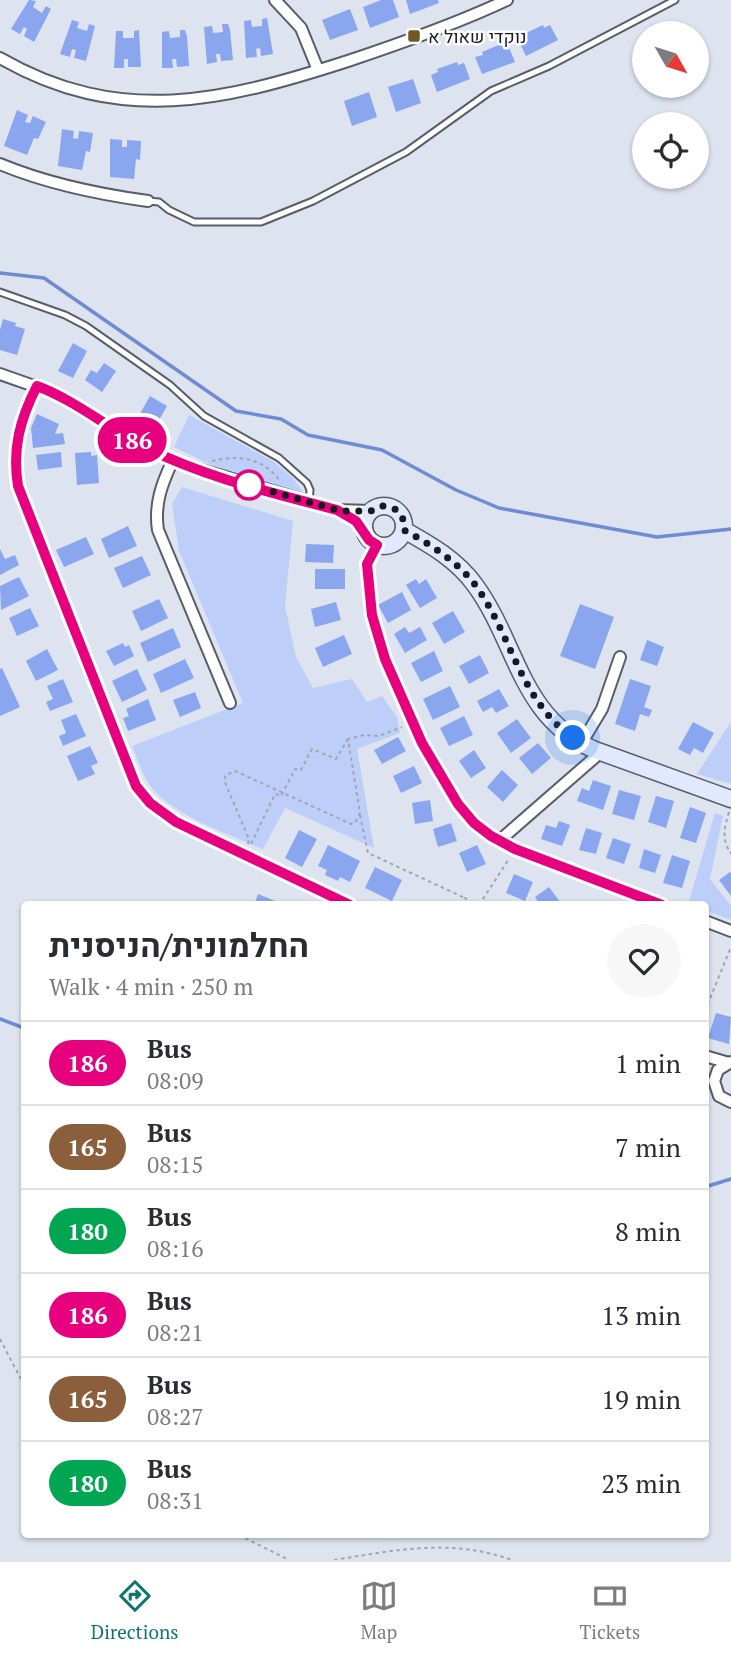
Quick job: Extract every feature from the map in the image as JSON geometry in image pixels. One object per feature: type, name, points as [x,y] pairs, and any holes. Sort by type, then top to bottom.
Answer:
[{"type":"street","points":[[275,0],[301,28],[318,71]]},
{"type":"street","points":[[0,58],[26,73],[62,87],[100,97],[142,102],[188,100],[237,93],[318,71],[433,31],[507,0]]},
{"type":"street","points":[[0,164],[61,185],[148,201]]},
{"type":"street","points":[[0,374],[61,397],[142,446],[173,460],[337,510],[356,521],[371,540],[386,546],[395,543],[404,530],[403,518],[394,508],[382,506],[371,511],[337,510]]},
{"type":"street","points":[[37,386],[22,418],[17,439],[15,462],[18,486],[133,779],[145,797],[162,813],[342,901]]},
{"type":"street","points":[[173,460],[158,500],[158,530],[230,703]]},
{"type":"street","points":[[371,511],[365,519],[371,540],[367,564],[372,615],[385,659],[412,723],[445,786],[474,823],[499,841],[652,901]]},
{"type":"street","points":[[404,530],[440,551],[468,577],[485,601],[534,699],[552,721],[581,744],[731,799]]},
{"type":"street","points":[[581,744],[603,709],[620,657]]},
{"type":"street","points":[[499,841],[601,752]]},
{"type":"street","points":[[709,923],[731,931]]},
{"type":"street","points":[[709,1057],[730,1063]]},
{"type":"street","points":[[714,1084],[716,1072],[730,1063]]},
{"type":"street","points":[[709,1075],[719,1096],[731,1102]]},
{"type":"lane","points":[[148,201],[159,202],[194,222],[261,222],[313,201],[406,152],[491,91],[549,66],[675,0]]},
{"type":"lane","points":[[0,292],[65,315],[86,326],[170,385],[204,416],[279,458],[307,483],[310,491],[309,502]]},
{"type":"path","points":[[193,468],[232,457],[255,461],[277,477],[282,494]]},
{"type":"path","points":[[245,855],[275,794],[281,796],[295,769],[301,770],[312,749],[336,759],[348,738],[379,736],[412,723]]},
{"type":"path","points":[[348,738],[368,853],[470,901]]},
{"type":"path","points":[[245,855],[249,839],[225,780],[226,775],[235,771],[351,824],[358,819],[360,813]]},
{"type":"path","points":[[731,805],[723,833],[725,845],[731,854]]},
{"type":"path","points":[[480,901],[515,849]]},
{"type":"path","points":[[709,1001],[731,947]]},
{"type":"path","points":[[0,1339],[21,1379]]},
{"type":"path","points":[[245,1538],[289,1560]]},
{"type":"path","points":[[334,1560],[416,1547],[483,1550],[512,1560]]},
{"type":"shaded area","points":[[189,415],[274,462],[293,478],[303,492],[253,481],[174,447]]},
{"type":"shaded area","points":[[182,487],[293,521],[285,606],[296,657],[313,688],[352,679],[367,702],[382,696],[397,717],[400,733],[357,749],[374,848],[285,808],[263,849],[184,813],[156,793],[147,781],[132,746],[243,703],[179,551],[172,504]]},
{"type":"shaded area","points":[[731,722],[731,784],[697,774]]},
{"type":"shaded area","points":[[715,813],[723,816],[710,879],[731,906],[731,920],[709,912],[709,901],[689,901]]},
{"type":"building","points":[[29,0],[36,1],[33,7],[42,13],[46,6],[51,9],[34,42],[24,36],[27,29],[24,27],[20,34],[11,29]]},
{"type":"building","points":[[381,0],[393,0],[399,17],[370,28],[363,7]]},
{"type":"building","points":[[406,0],[438,0],[439,3],[410,14]]},
{"type":"building","points":[[350,9],[358,30],[330,40],[322,20]]},
{"type":"building","points":[[267,18],[273,54],[261,56],[260,48],[256,49],[257,57],[246,58],[244,21],[251,20],[252,27],[262,26],[262,19]]},
{"type":"building","points":[[72,20],[79,22],[77,28],[87,31],[89,24],[95,26],[86,61],[74,58],[76,50],[72,49],[70,57],[60,54]]},
{"type":"building","points":[[222,24],[228,24],[230,30],[233,60],[221,61],[220,54],[216,54],[217,62],[207,64],[204,27],[212,26],[213,33],[223,32]]},
{"type":"building","points":[[543,25],[544,28],[550,25],[558,40],[526,56],[518,40]]},
{"type":"building","points":[[139,30],[141,67],[128,67],[128,59],[124,59],[124,68],[114,68],[116,31],[123,31],[123,38],[134,38],[134,31]]},
{"type":"building","points":[[180,30],[185,30],[187,36],[189,66],[177,67],[176,59],[172,59],[173,68],[162,68],[162,32],[169,31],[170,38],[180,37]]},
{"type":"building","points":[[501,44],[503,48],[508,45],[515,62],[482,74],[475,57]]},
{"type":"building","points":[[457,62],[458,65],[464,63],[470,79],[437,92],[431,75],[438,72],[437,69]]},
{"type":"building","points":[[413,79],[421,103],[396,112],[388,87]]},
{"type":"building","points":[[369,92],[377,117],[352,126],[344,101]]},
{"type":"building","points":[[17,110],[28,115],[25,122],[30,123],[33,116],[46,122],[38,139],[34,138],[27,155],[4,146]]},
{"type":"building","points":[[62,129],[74,131],[73,138],[78,139],[79,131],[93,133],[90,152],[86,151],[82,170],[58,166]]},
{"type":"building","points":[[110,139],[122,140],[122,147],[127,147],[127,140],[141,141],[140,160],[136,159],[134,179],[110,177]]},
{"type":"building","points":[[3,319],[25,329],[17,355],[0,350]]},
{"type":"building","points":[[73,343],[87,351],[73,378],[58,371]]},
{"type":"building","points":[[104,363],[116,371],[102,392],[85,380],[91,370],[97,373]]},
{"type":"building","points":[[150,396],[167,406],[154,429],[137,419]]},
{"type":"building","points":[[37,414],[59,424],[55,434],[63,433],[65,444],[33,448],[31,428]]},
{"type":"building","points":[[61,452],[62,467],[38,470],[36,455]]},
{"type":"building","points":[[91,452],[91,456],[97,455],[99,483],[77,485],[75,453]]},
{"type":"building","points":[[128,526],[137,546],[109,558],[101,539]]},
{"type":"building","points":[[86,537],[94,554],[64,567],[56,550]]},
{"type":"building","points":[[306,544],[334,545],[333,563],[305,562]]},
{"type":"building","points":[[0,549],[5,559],[15,555],[19,565],[0,575]]},
{"type":"building","points":[[142,556],[151,575],[123,588],[114,568]]},
{"type":"building","points":[[315,569],[345,569],[345,589],[315,589]]},
{"type":"building","points":[[19,577],[29,596],[1,610],[0,586]]},
{"type":"building","points":[[416,579],[419,584],[426,579],[437,598],[420,608],[406,585]]},
{"type":"building","points":[[402,592],[411,610],[388,623],[378,605]]},
{"type":"building","points":[[159,599],[168,618],[141,631],[132,611]]},
{"type":"building","points":[[336,602],[341,620],[315,627],[311,609]]},
{"type":"building","points":[[580,604],[614,617],[595,669],[560,656]]},
{"type":"building","points":[[30,608],[39,626],[17,636],[9,618]]},
{"type":"building","points":[[453,611],[465,632],[444,644],[432,623]]},
{"type":"building","points":[[405,627],[409,633],[420,627],[427,640],[405,653],[394,634]]},
{"type":"building","points":[[173,628],[181,647],[148,662],[140,643]]},
{"type":"building","points":[[344,635],[352,654],[323,667],[315,648]]},
{"type":"building","points":[[647,640],[664,647],[657,666],[640,660]]},
{"type":"building","points":[[123,643],[125,647],[129,645],[134,656],[114,666],[106,651]]},
{"type":"building","points":[[47,649],[58,670],[36,681],[26,661]]},
{"type":"building","points":[[434,651],[443,671],[421,682],[411,663]]},
{"type":"building","points":[[480,655],[489,673],[469,684],[459,666]]},
{"type":"building","points":[[185,659],[194,678],[161,693],[153,674]]},
{"type":"building","points":[[2,668],[20,707],[0,716],[0,669]]},
{"type":"building","points":[[137,669],[147,690],[122,702],[112,681]]},
{"type":"building","points":[[63,679],[73,702],[50,711],[46,702],[53,699],[47,686]]},
{"type":"building","points":[[630,679],[651,686],[644,707],[652,710],[649,717],[640,714],[635,731],[615,724]]},
{"type":"building","points":[[450,686],[460,707],[433,720],[423,699]]},
{"type":"building","points":[[499,689],[509,706],[496,713],[492,707],[483,712],[477,701]]},
{"type":"building","points":[[195,692],[201,708],[180,717],[173,700]]},
{"type":"building","points":[[148,699],[156,720],[128,731],[123,718],[129,716],[126,709]]},
{"type":"building","points":[[76,714],[86,736],[63,746],[59,736],[66,733],[61,720]]},
{"type":"building","points":[[464,716],[473,735],[449,746],[440,728]]},
{"type":"building","points":[[517,719],[531,738],[511,753],[497,733]]},
{"type":"building","points":[[693,722],[714,733],[703,753],[694,748],[690,755],[678,749]]},
{"type":"building","points":[[398,737],[406,751],[382,764],[374,750]]},
{"type":"building","points":[[538,743],[551,758],[532,774],[519,758]]},
{"type":"building","points":[[90,746],[98,763],[91,766],[95,774],[78,781],[67,756]]},
{"type":"building","points":[[474,750],[486,768],[471,778],[459,761]]},
{"type":"building","points":[[414,766],[422,783],[401,793],[393,776]]},
{"type":"building","points":[[502,770],[518,785],[503,802],[487,787]]},
{"type":"building","points":[[593,780],[611,786],[603,810],[577,801],[582,788],[589,791]]},
{"type":"building","points":[[619,790],[641,796],[634,820],[612,814]]},
{"type":"building","points":[[656,796],[674,801],[666,828],[648,822]]},
{"type":"building","points":[[430,800],[433,821],[415,824],[412,803]]},
{"type":"building","points":[[690,807],[706,813],[696,843],[680,838]]},
{"type":"building","points":[[559,821],[570,825],[562,846],[541,839],[546,825],[556,828]]},
{"type":"building","points":[[451,823],[457,841],[438,847],[433,829]]},
{"type":"building","points":[[586,828],[602,833],[596,854],[579,850]]},
{"type":"building","points":[[299,830],[317,839],[302,867],[285,858]]},
{"type":"building","points":[[613,838],[631,844],[624,864],[606,858]]},
{"type":"building","points":[[328,845],[360,861],[350,882],[340,877],[338,881],[325,875],[327,870],[318,866]]},
{"type":"building","points":[[477,845],[486,864],[467,872],[459,853]]},
{"type":"building","points":[[644,849],[661,855],[655,873],[639,868]]},
{"type":"building","points":[[672,855],[690,861],[682,888],[663,883]]},
{"type":"building","points":[[375,867],[402,880],[392,901],[365,888]]},
{"type":"building","points":[[731,873],[731,896],[719,880]]},
{"type":"building","points":[[514,874],[533,882],[525,901],[506,893]]},
{"type":"building","points":[[549,887],[560,901],[538,901],[535,897]]},
{"type":"building","points":[[258,894],[275,901],[255,901]]},
{"type":"building","points":[[716,1013],[731,1017],[729,1044],[709,1038]]},
{"type":"waterway","points":[[0,273],[44,278],[236,411],[281,419],[308,435],[382,450],[456,490],[499,508],[657,537],[731,529]]},
{"type":"waterway","points":[[0,1019],[21,1027]]},
{"type":"waterway","points":[[709,1186],[731,1179]]},
{"type":"bus line","name":"186","points":[[342,901],[176,822],[150,803],[136,786],[21,499],[15,462],[17,439],[22,418],[37,386],[163,456],[200,470],[337,510],[356,521],[369,540],[377,545],[367,564],[372,615],[385,659],[422,743],[458,804],[474,823],[515,849],[651,901]]},
{"type":"place","name":"נוקדי שאול א","points":[[414,36]]},
{"type":"route","points":[[249,485],[341,511],[371,511],[382,506],[397,510],[403,518],[404,530],[448,557],[475,584],[534,699],[552,721],[573,738]]}]
